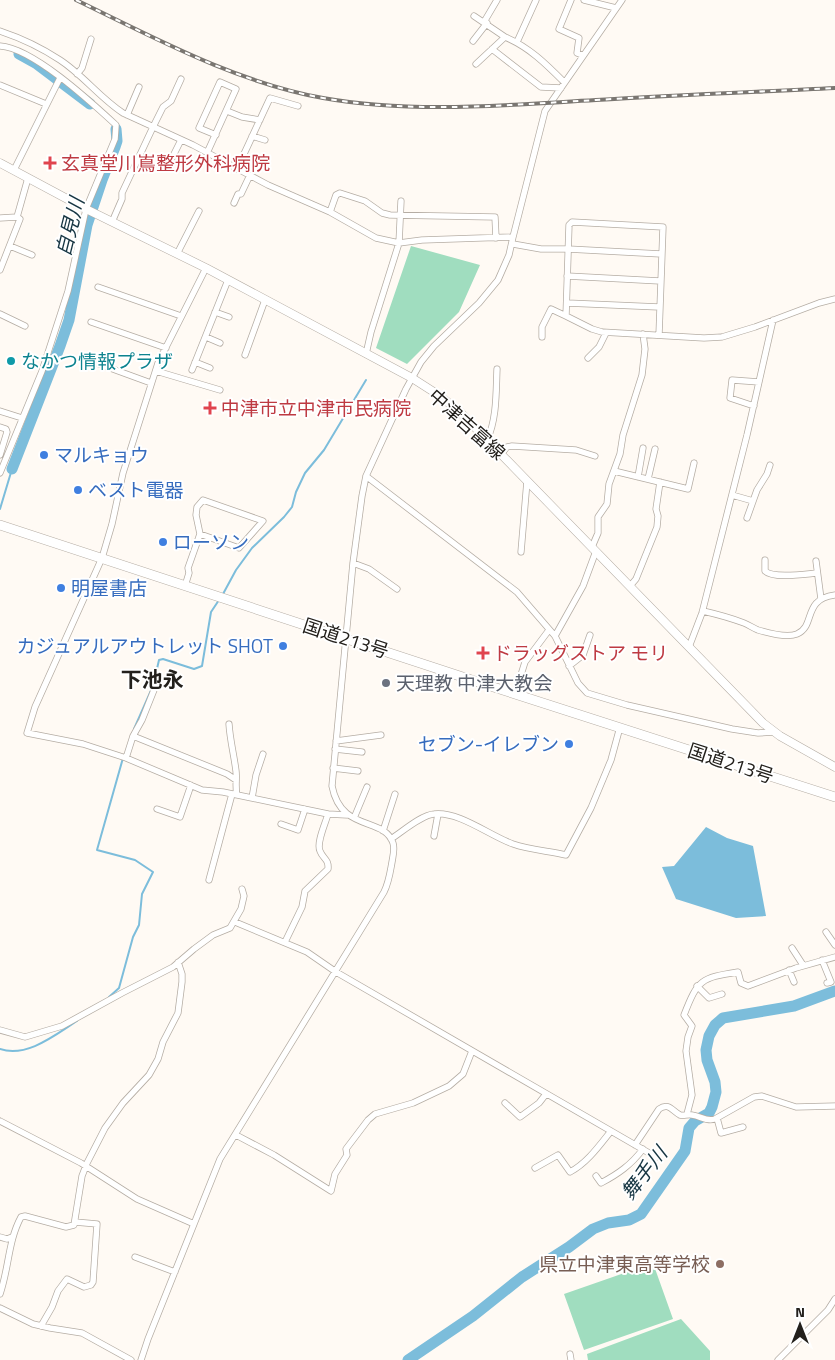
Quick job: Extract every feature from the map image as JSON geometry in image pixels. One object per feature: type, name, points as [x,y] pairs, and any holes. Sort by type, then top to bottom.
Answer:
[{"type":"highway","name":"国道213号","points":[[0,525],[835,797]]},
{"type":"main road","name":"中津吉富線","points":[[0,163],[86,209],[206,268],[412,378],[447,401],[527,480],[763,723],[774,732],[835,767]]},
{"type":"street","points":[[473,41],[486,23],[497,0]]},
{"type":"street","points":[[517,42],[536,0]]},
{"type":"street","points":[[570,0],[559,28],[579,38],[577,53],[582,55]]},
{"type":"street","points":[[584,0],[616,8]]},
{"type":"street","points":[[141,1360],[214,1173],[388,884],[394,849],[391,839],[384,831],[351,817],[342,810],[332,786],[353,563],[366,476],[412,378],[428,353],[491,290],[502,272],[512,244],[545,111],[555,99],[582,55],[622,0]]},
{"type":"street","points":[[474,16],[505,37],[536,54],[563,85]]},
{"type":"street","points":[[0,31],[25,40],[61,60],[113,106],[128,115],[330,212],[376,238],[399,243],[422,240],[513,237]]},
{"type":"street","points":[[476,64],[505,37]]},
{"type":"street","points":[[77,74],[82,68],[91,39]]},
{"type":"street","points":[[0,46],[8,46],[36,59],[116,125],[115,139],[86,209],[68,291],[42,371],[22,418],[2,455]]},
{"type":"street","points":[[492,49],[541,87],[563,85]]},
{"type":"street","points":[[14,170],[60,78]]},
{"type":"street","points":[[112,222],[122,199],[122,193],[163,107],[171,101],[180,80]]},
{"type":"street","points":[[207,153],[216,135],[226,110],[236,90],[220,82],[199,128],[216,135]]},
{"type":"street","points":[[0,85],[46,104]]},
{"type":"street","points":[[128,115],[139,87]]},
{"type":"street","points":[[237,168],[270,98],[298,106]]},
{"type":"street","points":[[226,110],[242,117],[260,120]]},
{"type":"street","points":[[252,136],[266,140]]},
{"type":"street","points":[[168,168],[181,140]]},
{"type":"street","points":[[234,202],[238,194],[241,194],[250,175]]},
{"type":"street","points":[[0,270],[20,219],[17,217],[28,178]]},
{"type":"street","points":[[330,212],[336,195],[340,193],[365,201],[390,215],[494,217],[496,238]]},
{"type":"street","points":[[366,354],[399,243],[401,201]]},
{"type":"street","points":[[176,254],[199,211]]},
{"type":"street","points":[[0,218],[17,217]]},
{"type":"street","points":[[566,316],[569,225],[572,222],[663,227],[659,335]]},
{"type":"street","points":[[512,244],[541,249],[661,254]]},
{"type":"street","points":[[10,246],[32,255]]},
{"type":"street","points":[[206,268],[156,371],[123,473],[112,524],[102,558],[35,707],[27,733],[83,744],[126,758],[202,790],[351,817]]},
{"type":"street","points":[[567,276],[660,280]]},
{"type":"street","points":[[192,370],[228,280]]},
{"type":"street","points":[[98,287],[182,316]]},
{"type":"street","points":[[245,355],[265,300]]},
{"type":"street","points":[[542,336],[542,327],[551,308],[592,329],[606,333],[716,338],[736,333],[819,303],[835,300]]},
{"type":"street","points":[[567,303],[659,307]]},
{"type":"street","points":[[215,312],[229,317]]},
{"type":"street","points":[[0,314],[25,326]]},
{"type":"street","points":[[689,646],[703,611],[754,406],[773,320]]},
{"type":"street","points":[[91,322],[166,348]]},
{"type":"street","points":[[588,358],[599,347],[606,333]]},
{"type":"street","points":[[555,636],[583,586],[594,549],[598,533],[599,515],[607,504],[608,488],[620,454],[623,435],[642,375],[643,334]]},
{"type":"street","points":[[206,337],[220,343]]},
{"type":"street","points":[[195,362],[210,368]]},
{"type":"street","points":[[99,364],[151,384]]},
{"type":"street","points":[[487,440],[494,412],[497,369]]},
{"type":"street","points":[[156,371],[220,390]]},
{"type":"street","points":[[754,406],[730,398],[732,380],[759,382]]},
{"type":"street","points":[[0,411],[22,418]]},
{"type":"street","points":[[0,427],[6,429],[7,432],[0,473]]},
{"type":"street","points":[[501,454],[507,447],[512,446],[576,450],[595,456]]},
{"type":"street","points":[[638,477],[643,448]]},
{"type":"street","points":[[648,479],[655,449]]},
{"type":"street","points":[[614,471],[688,489],[694,463]]},
{"type":"street","points":[[747,518],[770,465]]},
{"type":"street","points":[[366,476],[513,588],[555,636],[581,688],[590,694],[732,729],[758,733],[774,732]]},
{"type":"street","points":[[521,552],[527,480]]},
{"type":"street","points":[[630,586],[636,579],[657,527],[656,509],[660,482]]},
{"type":"street","points":[[732,495],[753,501]]},
{"type":"street","points":[[186,586],[189,573],[188,568],[200,534],[196,515],[197,507],[203,500],[263,521],[248,535],[239,548],[200,534]]},
{"type":"street","points":[[765,560],[766,573],[785,575],[817,573]]},
{"type":"street","points":[[816,561],[821,599]]},
{"type":"street","points":[[353,563],[369,569],[397,589]]},
{"type":"street","points":[[703,611],[744,623],[761,631],[794,635],[801,631],[809,618],[812,606],[821,599],[835,594]]},
{"type":"street","points":[[515,694],[525,662],[549,630]]},
{"type":"street","points":[[569,666],[582,655],[590,636]]},
{"type":"street","points":[[126,758],[133,736],[154,690]]},
{"type":"street","points":[[209,880],[234,795],[237,774],[229,724]]},
{"type":"street","points":[[391,839],[421,819],[438,814],[454,816],[513,844],[566,855],[591,808],[611,760],[620,727]]},
{"type":"street","points":[[336,741],[381,735]]},
{"type":"street","points":[[133,736],[227,774],[236,780]]},
{"type":"street","points":[[335,750],[362,752]]},
{"type":"street","points":[[252,798],[263,754]]},
{"type":"street","points":[[333,768],[358,771]]},
{"type":"street","points":[[157,809],[180,817],[191,786]]},
{"type":"street","points":[[351,817],[367,787]]},
{"type":"street","points":[[384,831],[395,794]]},
{"type":"street","points":[[281,824],[298,830],[305,810]]},
{"type":"street","points":[[285,942],[302,907],[305,891],[328,869],[328,860],[320,851],[319,845],[328,814]]},
{"type":"street","points":[[434,836],[438,814]]},
{"type":"street","points":[[0,1030],[24,1037],[62,1026],[173,967],[213,935],[230,928],[235,922],[243,902],[242,889]]},
{"type":"street","points":[[235,922],[307,952],[336,972],[656,1157]]},
{"type":"street","points":[[826,932],[835,945]]},
{"type":"street","points":[[792,948],[803,965]]},
{"type":"street","points":[[687,1114],[692,1095],[686,1051],[692,1026],[684,1014],[692,993],[698,986],[705,980],[716,976],[738,972],[741,983],[748,986],[803,965],[835,957]]},
{"type":"street","points":[[822,960],[830,982],[827,984]]},
{"type":"street","points":[[0,1294],[8,1267],[12,1237],[23,1216],[66,1227],[72,1226],[75,1222],[82,1176],[86,1166],[105,1128],[123,1103],[149,1075],[178,1013],[182,974],[178,962]]},
{"type":"street","points":[[789,970],[794,982]]},
{"type":"street","points":[[698,986],[708,998],[722,994]]},
{"type":"street","points":[[236,1135],[274,1155],[331,1191],[335,1174],[347,1155],[346,1149],[374,1114],[413,1103],[449,1086],[463,1074],[472,1051]]},
{"type":"street","points":[[505,1103],[520,1117],[539,1103],[546,1094]]},
{"type":"street","points":[[635,1145],[662,1108],[669,1107],[680,1115],[687,1114],[709,1120],[717,1118],[750,1098],[759,1096],[796,1107],[835,1106]]},
{"type":"street","points":[[717,1118],[720,1133],[742,1127]]},
{"type":"street","points":[[0,1121],[46,1143],[137,1199],[194,1224]]},
{"type":"street","points":[[535,1168],[558,1155],[570,1172],[578,1168],[592,1154],[611,1131]]},
{"type":"street","points":[[596,1176],[601,1183],[618,1174],[634,1162],[643,1149]]},
{"type":"street","points":[[41,1326],[52,1307],[58,1291],[67,1279],[84,1287],[91,1285],[93,1282],[96,1224],[75,1222]]},
{"type":"street","points":[[0,1237],[9,1239],[12,1237]]},
{"type":"street","points":[[135,1257],[175,1272]]},
{"type":"street","points":[[778,1360],[828,1310],[835,1299]]},
{"type":"street","points":[[0,1308],[41,1326],[82,1333],[131,1360]]},
{"type":"green space","points":[[411,246],[480,265],[459,312],[407,364],[376,348]]},
{"type":"green space","points":[[653,1263],[673,1319],[584,1350],[564,1294]]},
{"type":"green space","points":[[681,1319],[710,1351],[710,1360],[588,1360],[587,1354]]},
{"type":"water","points":[[706,827],[727,838],[753,846],[766,916],[736,918],[676,899],[662,867],[674,866]]},
{"type":"waterway","name":"自見川","points":[[19,54],[37,64],[90,104]]},
{"type":"waterway","name":"自見川","points":[[12,469],[69,320],[87,225],[117,141],[116,129]]},
{"type":"waterway","points":[[223,594],[236,570],[252,548],[292,507],[296,492],[305,473],[324,450],[366,380]]},
{"type":"waterway","points":[[0,509],[12,469]]},
{"type":"waterway","points":[[134,729],[153,686],[159,660],[163,659],[194,669],[202,666],[211,612],[219,600]]},
{"type":"waterway","points":[[109,997],[119,988],[133,937],[139,925],[142,894],[153,872],[135,860],[97,850],[123,758]]},
{"type":"waterway","name":"舞手川","points":[[408,1360],[473,1316],[522,1277],[593,1229],[608,1223],[629,1220],[641,1214],[685,1151],[689,1128],[695,1121],[709,1113],[712,1107],[716,1092],[715,1082],[707,1060],[706,1050],[709,1036],[715,1025],[723,1018],[794,1006],[835,991]]},
{"type":"waterway","points":[[0,1049],[10,1051],[30,1048],[40,1044],[77,1021]]},
{"type":"railway","points":[[76,0],[227,70],[290,91],[357,103],[425,107],[494,106],[835,88]]},
{"type":"place","name":"玄真堂川嶌整形外科病院","points":[[50,163]]},
{"type":"place","name":"なかつ情報プラザ","points":[[11,361]]},
{"type":"place","name":"中津市立中津市民病院","points":[[210,408]]},
{"type":"place","name":"マルキョウ","points":[[44,455]]},
{"type":"place","name":"ベスト電器","points":[[78,490]]},
{"type":"place","name":"ローソン","points":[[163,542]]},
{"type":"place","name":"明屋書店","points":[[61,588]]},
{"type":"place","name":"カジュアルアウトレット SHOT","points":[[283,646]]},
{"type":"place","name":"ドラッグストア モリ","points":[[483,653]]},
{"type":"place","name":"天理教 中津大教会","points":[[386,683]]},
{"type":"place","name":"セブン-イレブン","points":[[569,744]]},
{"type":"place","name":"県立中津東高等学校","points":[[720,1264]]},
{"type":"district","name":"下池永","points":[[152,680]]}]
